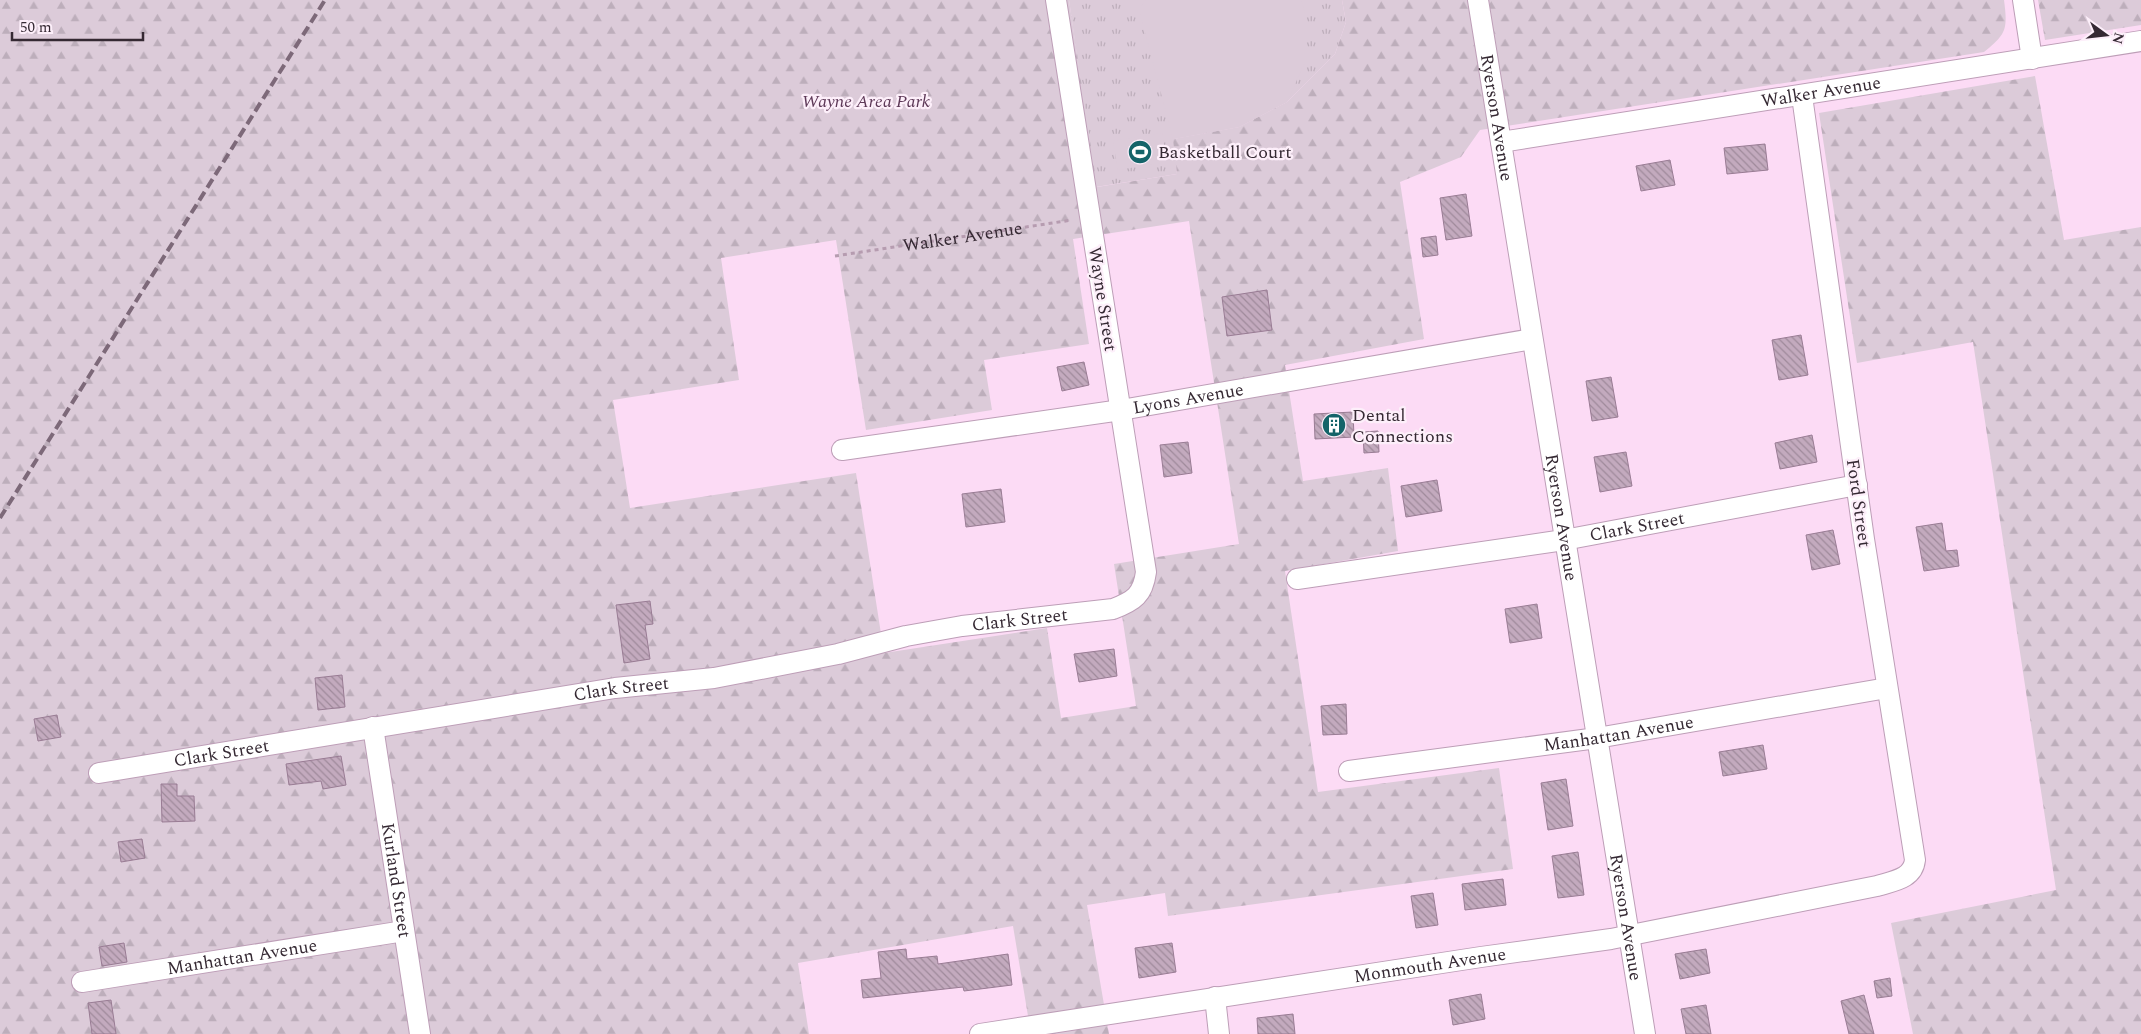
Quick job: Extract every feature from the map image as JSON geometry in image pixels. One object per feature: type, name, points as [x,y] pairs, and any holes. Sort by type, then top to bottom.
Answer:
[{"type":"street","name":"Wayne Street","points":[[1056,0],[1146,572],[1144,584],[1138,595]]},
{"type":"street","name":"Ryerson Avenue","points":[[1478,0],[1645,1034]]},
{"type":"street","points":[[2023,0],[2032,58]]},
{"type":"street","name":"Walker Avenue","points":[[1501,142],[2141,41]]},
{"type":"street","name":"Ford Street","points":[[1802,96],[1887,688],[1915,860],[1915,866],[1909,874],[1900,879],[1877,886]]},
{"type":"street","name":"Lyons Avenue","points":[[842,450],[1121,410],[1532,339]]},
{"type":"street","name":"Clark Street","points":[[1296,579],[1564,540],[1857,485]]},
{"type":"street","name":"Clark Street","points":[[99,773],[615,688],[714,678],[820,658],[906,636],[962,626],[1113,609],[1127,604],[1138,595]]},
{"type":"street","name":"Manhattan Avenue","points":[[1349,771],[1597,738],[1887,688]]},
{"type":"street","name":"Kurland Street","points":[[373,727],[420,1034]]},
{"type":"street","name":"Monmouth Avenue","points":[[980,1034],[1215,997],[1630,936],[1877,886]]},
{"type":"street","name":"Manhattan Avenue","points":[[82,982],[404,931]]},
{"type":"street","points":[[1215,997],[1219,1034]]},
{"type":"path","name":"Walker Avenue","points":[[835,256],[1090,217]]},
{"type":"green space","name":"Wayne Area Park","points":[[0,0],[1069,0],[1097,187],[1177,174],[1173,139],[1239,127],[1287,102],[1335,54],[1346,22],[1342,0],[2004,0],[2006,18],[2004,30],[2001,36],[1984,52],[1480,130],[1461,157],[1400,182],[1424,339],[1285,365],[1303,481],[1388,468],[1398,551],[1285,571],[1318,792],[1499,768],[1513,869],[1168,916],[1165,893],[1087,905],[1109,1034],[1031,1034],[1013,926],[798,963],[809,1034],[0,1034]],"holes":[[[1189,221],[1239,544],[1114,564],[1136,706],[1061,718],[1047,628],[884,653],[856,473],[630,508],[613,400],[739,380],[721,258],[836,240],[866,430],[992,410],[984,360],[1089,344],[1073,239]]]},
{"type":"green space","points":[[1069,0],[1342,0],[1346,22],[1335,54],[1287,102],[1239,127],[1174,139],[1177,174],[1096,187]]},
{"type":"green space","points":[[1146,0],[1301,0],[1305,13],[1305,62],[1287,102],[1239,127],[1173,139],[1139,9]]},
{"type":"green space","points":[[2038,0],[2141,0],[2141,25],[2045,40]]},
{"type":"green space","points":[[2035,76],[2064,240],[2141,227],[2141,1034],[1913,1034],[1891,923],[2056,890],[1973,342],[1857,363],[1819,113]]},
{"type":"green space","name":"Basketball Court","points":[[1162,133],[1167,162],[1118,170],[1113,141]]},
{"type":"building","points":[[1765,144],[1768,170],[1727,174],[1724,148]]},
{"type":"building","points":[[1670,160],[1675,185],[1641,191],[1636,166]]},
{"type":"building","points":[[1466,194],[1472,236],[1446,240],[1440,198]]},
{"type":"building","points":[[1436,236],[1438,255],[1423,257],[1421,238]]},
{"type":"building","points":[[1267,290],[1272,330],[1227,336],[1222,297]]},
{"type":"building","points":[[1801,335],[1808,375],[1779,380],[1772,340]]},
{"type":"building","points":[[1084,362],[1089,385],[1062,391],[1057,367]]},
{"type":"building","points":[[1611,377],[1618,417],[1592,421],[1586,381]]},
{"type":"building","name":"Dental Connections","points":[[1353,412],[1354,437],[1315,439],[1314,414]]},
{"type":"building","points":[[1378,431],[1379,452],[1364,453],[1363,432]]},
{"type":"building","points":[[1812,435],[1817,462],[1780,469],[1775,443]]},
{"type":"building","points":[[1188,442],[1192,473],[1164,477],[1160,445]]},
{"type":"building","points":[[1626,452],[1632,486],[1600,492],[1594,457]]},
{"type":"building","points":[[1437,480],[1442,511],[1406,517],[1401,486]]},
{"type":"building","points":[[1001,489],[1005,522],[966,527],[962,494]]},
{"type":"building","points":[[1942,523],[1946,551],[1957,550],[1959,566],[1924,571],[1916,527]]},
{"type":"building","points":[[1833,530],[1840,564],[1812,570],[1806,535]]},
{"type":"building","points":[[650,601],[653,624],[645,625],[650,659],[624,663],[616,605]]},
{"type":"building","points":[[1537,604],[1542,638],[1510,643],[1505,609]]},
{"type":"building","points":[[1114,649],[1117,676],[1079,682],[1074,654]]},
{"type":"building","points":[[342,675],[345,707],[318,710],[315,678]]},
{"type":"building","points":[[1346,704],[1347,734],[1323,735],[1321,706]]},
{"type":"building","points":[[57,715],[61,737],[38,741],[34,719]]},
{"type":"building","points":[[1763,745],[1767,769],[1723,776],[1719,752]]},
{"type":"building","points":[[341,756],[346,785],[323,789],[321,781],[289,785],[286,764]]},
{"type":"building","points":[[1566,779],[1573,826],[1548,830],[1541,783]]},
{"type":"building","points":[[161,784],[177,784],[177,796],[194,796],[195,821],[162,822]]},
{"type":"building","points":[[142,839],[145,858],[121,862],[118,842]]},
{"type":"building","points":[[1578,852],[1584,895],[1558,898],[1552,856]]},
{"type":"building","points":[[1503,879],[1506,905],[1465,910],[1462,884]]},
{"type":"building","points":[[1433,893],[1438,925],[1416,928],[1411,896]]},
{"type":"building","points":[[124,943],[127,962],[102,966],[99,947]]},
{"type":"building","points":[[1172,943],[1176,972],[1139,978],[1135,948]]},
{"type":"building","points":[[906,949],[907,959],[937,956],[938,964],[1008,954],[1012,985],[964,991],[963,987],[863,998],[861,980],[881,978],[878,952]]},
{"type":"building","points":[[1706,949],[1710,973],[1680,979],[1675,954]]},
{"type":"building","points":[[1890,978],[1892,996],[1877,998],[1874,981]]},
{"type":"building","points":[[1481,994],[1485,1019],[1453,1025],[1449,1000]]},
{"type":"building","points":[[1864,995],[1874,1034],[1849,1034],[1841,1001]]},
{"type":"building","points":[[111,1000],[116,1034],[92,1034],[88,1003]]},
{"type":"building","points":[[1706,1005],[1711,1034],[1686,1034],[1681,1009]]},
{"type":"building","points":[[1293,1014],[1295,1034],[1258,1034],[1257,1018]]},
{"type":"railway","points":[[0,518],[325,0]]},
{"type":"place","name":"Basketball Court","points":[[1140,152]]},
{"type":"place","name":"Dental Connections","points":[[1334,425]]}]
